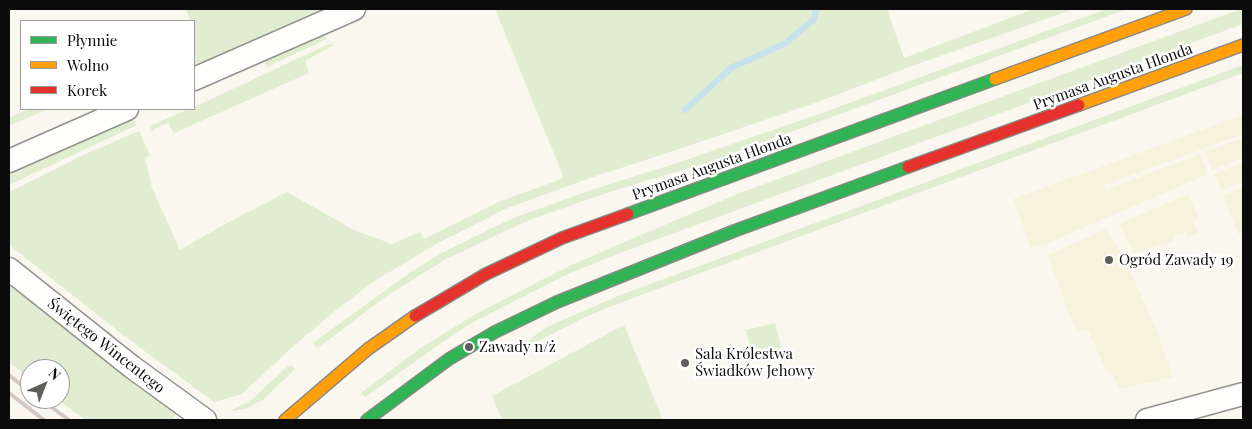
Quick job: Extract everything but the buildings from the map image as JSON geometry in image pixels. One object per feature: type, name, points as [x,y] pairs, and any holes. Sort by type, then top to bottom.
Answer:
[{"type":"main road","name":"Prymasa Augusta Hlonda","points":[[285,420],[368,349],[419,313],[486,274],[554,242],[625,214],[857,131],[1186,9]]},
{"type":"main road","name":"Prymasa Augusta Hlonda","points":[[367,420],[449,359],[495,332],[557,302],[734,231],[1243,45]]},
{"type":"street","points":[[195,79],[354,9]]},
{"type":"street","points":[[9,160],[124,110]]},
{"type":"street","name":"Świętego Wincentego","points":[[9,269],[132,368],[205,420]]},
{"type":"street","points":[[1147,420],[1243,394]]},
{"type":"shaded area","points":[[1243,115],[1243,134],[1104,185],[1106,190],[1200,154],[1208,174],[1046,244],[1031,248],[1013,199]]},
{"type":"shaded area","points":[[1243,138],[1243,158],[1212,170],[1205,152]]},
{"type":"shaded area","points":[[1243,163],[1243,182],[1221,190],[1214,174]]},
{"type":"shaded area","points":[[1243,187],[1243,233],[1238,234],[1223,195]]},
{"type":"shaded area","points":[[1188,194],[1198,217],[1193,221],[1198,233],[1188,237],[1185,232],[1176,235],[1173,241],[1134,253],[1119,224]]},
{"type":"shaded area","points":[[1106,229],[1125,259],[1158,334],[1173,377],[1119,389],[1113,374],[1105,369],[1088,330],[1077,331],[1048,255]]},
{"type":"green space","points":[[186,9],[324,9],[195,64],[195,20],[190,20]]},
{"type":"green space","points":[[495,9],[887,9],[904,58],[1034,9],[1074,9],[909,67],[818,102],[590,178],[505,209],[438,243],[373,282],[289,350],[242,394],[214,402],[127,338],[9,245],[9,192],[83,155],[139,131],[150,155],[145,158],[152,188],[180,250],[287,192],[354,230],[392,244],[420,232],[424,239],[501,201],[564,178]]},
{"type":"green space","points":[[1107,9],[1127,9],[706,163],[612,191],[529,220],[446,259],[385,297],[318,348],[313,343],[412,271],[442,253],[511,219],[594,189],[677,163],[822,113]]},
{"type":"green space","points":[[1243,9],[1243,24],[570,273],[479,319],[451,336],[365,397],[361,393],[419,349],[476,314],[565,268],[615,246],[740,193]]},
{"type":"green space","points":[[323,35],[327,39],[267,68],[264,60]]},
{"type":"green space","points":[[329,44],[334,45],[305,61],[309,73],[174,133],[168,123],[156,128],[152,132],[150,126],[187,110],[195,110],[195,107]]},
{"type":"green space","points":[[1243,65],[1243,73],[622,302],[585,317],[512,355],[547,327],[618,296]]},
{"type":"green space","points":[[27,110],[46,110],[9,126],[9,118]]},
{"type":"green space","points":[[130,119],[135,121],[137,125],[9,185],[9,173]]},
{"type":"green space","points":[[9,285],[107,362],[177,413],[171,420],[86,420],[70,408],[70,359],[20,359],[20,371],[9,362]]},
{"type":"green space","points":[[775,323],[783,354],[754,361],[746,330]]},
{"type":"green space","points":[[624,325],[663,420],[502,420],[492,396]]},
{"type":"green space","points":[[288,366],[292,366],[295,369],[264,399],[246,409],[229,411],[249,402]]},
{"type":"waterway","points":[[685,110],[731,68],[786,43],[814,19],[816,9]]},
{"type":"railway","points":[[9,375],[20,384]]},
{"type":"railway","points":[[9,393],[44,420]]},
{"type":"railway","points":[[54,409],[69,420]]},
{"type":"traffic: fast","points":[[628,214],[995,79]]},
{"type":"traffic: fast","points":[[367,420],[449,359],[495,332],[557,302],[734,231],[908,167]]},
{"type":"traffic: slow","points":[[995,79],[1186,9]]},
{"type":"traffic: slow","points":[[1079,105],[1243,45]]},
{"type":"traffic: slow","points":[[285,420],[368,349],[415,316]]},
{"type":"traffic: jam","points":[[908,167],[1079,105]]},
{"type":"traffic: jam","points":[[415,316],[486,274],[562,238],[628,214]]},
{"type":"place","name":"Ogród Zawady 19","points":[[1109,260]]},
{"type":"place","name":"Zawady n/ż","points":[[469,347]]},
{"type":"place","name":"Sala Królestwa Świadków Jehowy","points":[[685,363]]}]
